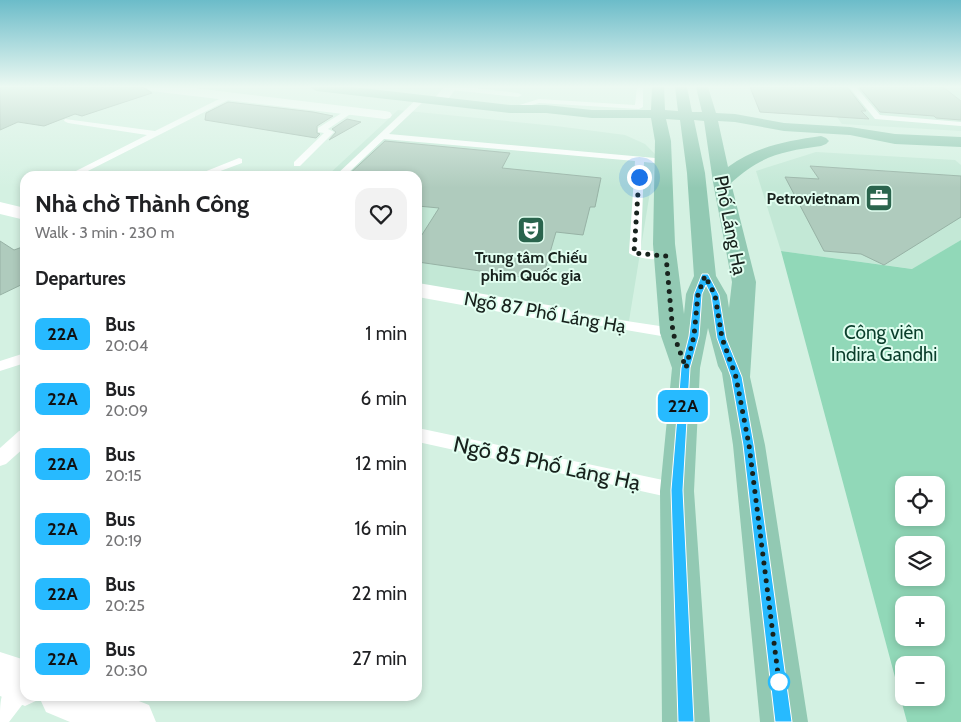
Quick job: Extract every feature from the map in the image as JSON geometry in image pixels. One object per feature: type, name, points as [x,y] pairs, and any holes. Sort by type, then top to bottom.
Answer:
[{"type":"main road","points":[[559,121],[627,128]]},
{"type":"main road","points":[[648,121],[862,140],[895,138]]},
{"type":"main road","points":[[687,121],[696,173],[705,276],[715,295],[722,338],[736,377]]},
{"type":"main road","name":"Phố Láng Hạ","points":[[711,121],[720,173],[744,282],[736,377],[749,445],[784,722]]},
{"type":"main road","points":[[712,125],[726,121]]},
{"type":"main road","points":[[750,121],[784,127],[850,131],[895,138],[961,142]]},
{"type":"main road","points":[[644,129],[659,122]]},
{"type":"main road","points":[[659,122],[663,141],[666,256],[673,333],[686,368]]},
{"type":"main road","points":[[663,160],[720,173],[762,153],[785,146],[835,138]]},
{"type":"main road","points":[[686,722],[677,490],[686,368],[694,336],[698,294],[705,276]]},
{"type":"street","points":[[0,208],[20,213]]},
{"type":"street","name":"Ngõ 87 Phố Láng Hạ","points":[[422,291],[560,315]]},
{"type":"street","points":[[0,674],[20,681]]},
{"type":"street","points":[[75,701],[132,722]]},
{"type":"lane","points":[[68,121],[156,134]]},
{"type":"lane","points":[[81,171],[183,121]]},
{"type":"lane","points":[[298,164],[330,132],[320,130],[335,121]]},
{"type":"lane","points":[[345,171],[398,121]]},
{"type":"lane","points":[[928,121],[960,123]]},
{"type":"lane","points":[[381,136],[663,160]]},
{"type":"lane","points":[[640,158],[634,253],[666,256]]},
{"type":"lane","points":[[211,171],[238,160]]},
{"type":"lane","name":"Ngõ 87 Phố Láng Hạ","points":[[560,315],[673,333]]},
{"type":"lane","points":[[0,366],[20,360]]},
{"type":"lane","name":"Ngõ 85 Phố Láng Hạ","points":[[422,437],[677,490]]},
{"type":"lane","points":[[0,459],[20,441]]},
{"type":"lane","points":[[0,713],[20,689]]},
{"type":"shaded area","name":"Trung tâm Chiếu phim Quốc gia","points":[[386,121],[504,121],[625,135],[645,144],[656,155],[629,321],[422,285],[422,171],[332,171]]},
{"type":"shaded area","points":[[840,121],[961,121],[961,131],[842,124]]},
{"type":"shaded area","name":"Petrovietnam","points":[[816,152],[955,160],[961,165],[961,240],[913,269],[781,251],[756,171]]},
{"type":"green space","name":"Công viên Indira Gandhi","points":[[961,240],[961,722],[907,722],[903,706],[945,706],[945,656],[895,656],[895,677],[781,251],[912,269]]},
{"type":"building","points":[[0,121],[58,121],[44,126],[18,122],[0,130]]},
{"type":"building","points":[[209,121],[325,121],[317,126],[317,133],[320,134],[316,138]]},
{"type":"building","points":[[344,121],[361,122],[329,140],[336,132],[332,129]]},
{"type":"building","points":[[385,141],[510,153],[502,168],[601,178],[595,207],[590,207],[583,235],[556,232],[542,280],[422,263],[422,235],[439,208],[422,206],[422,171],[352,171]]},
{"type":"building","name":"Petrovietnam","points":[[810,166],[961,176],[961,217],[884,265],[861,254],[824,251],[785,177],[819,179]]},
{"type":"building","points":[[0,241],[14,250],[20,248],[20,285],[0,295]]},
{"type":"bus line","name":"22A","points":[[686,722],[677,490],[686,368],[694,336],[698,294],[705,276],[715,295],[722,338],[736,377],[749,445],[784,722]]},
{"type":"place","name":"Petrovietnam","points":[[879,198]]},
{"type":"place","name":"Trung tâm Chiếu phim Quốc gia","points":[[531,230]]},
{"type":"route","points":[[639,177],[634,253],[666,256],[673,333],[686,368],[694,336],[698,294],[705,276],[715,295],[722,338],[736,377],[749,445],[779,682]]}]
